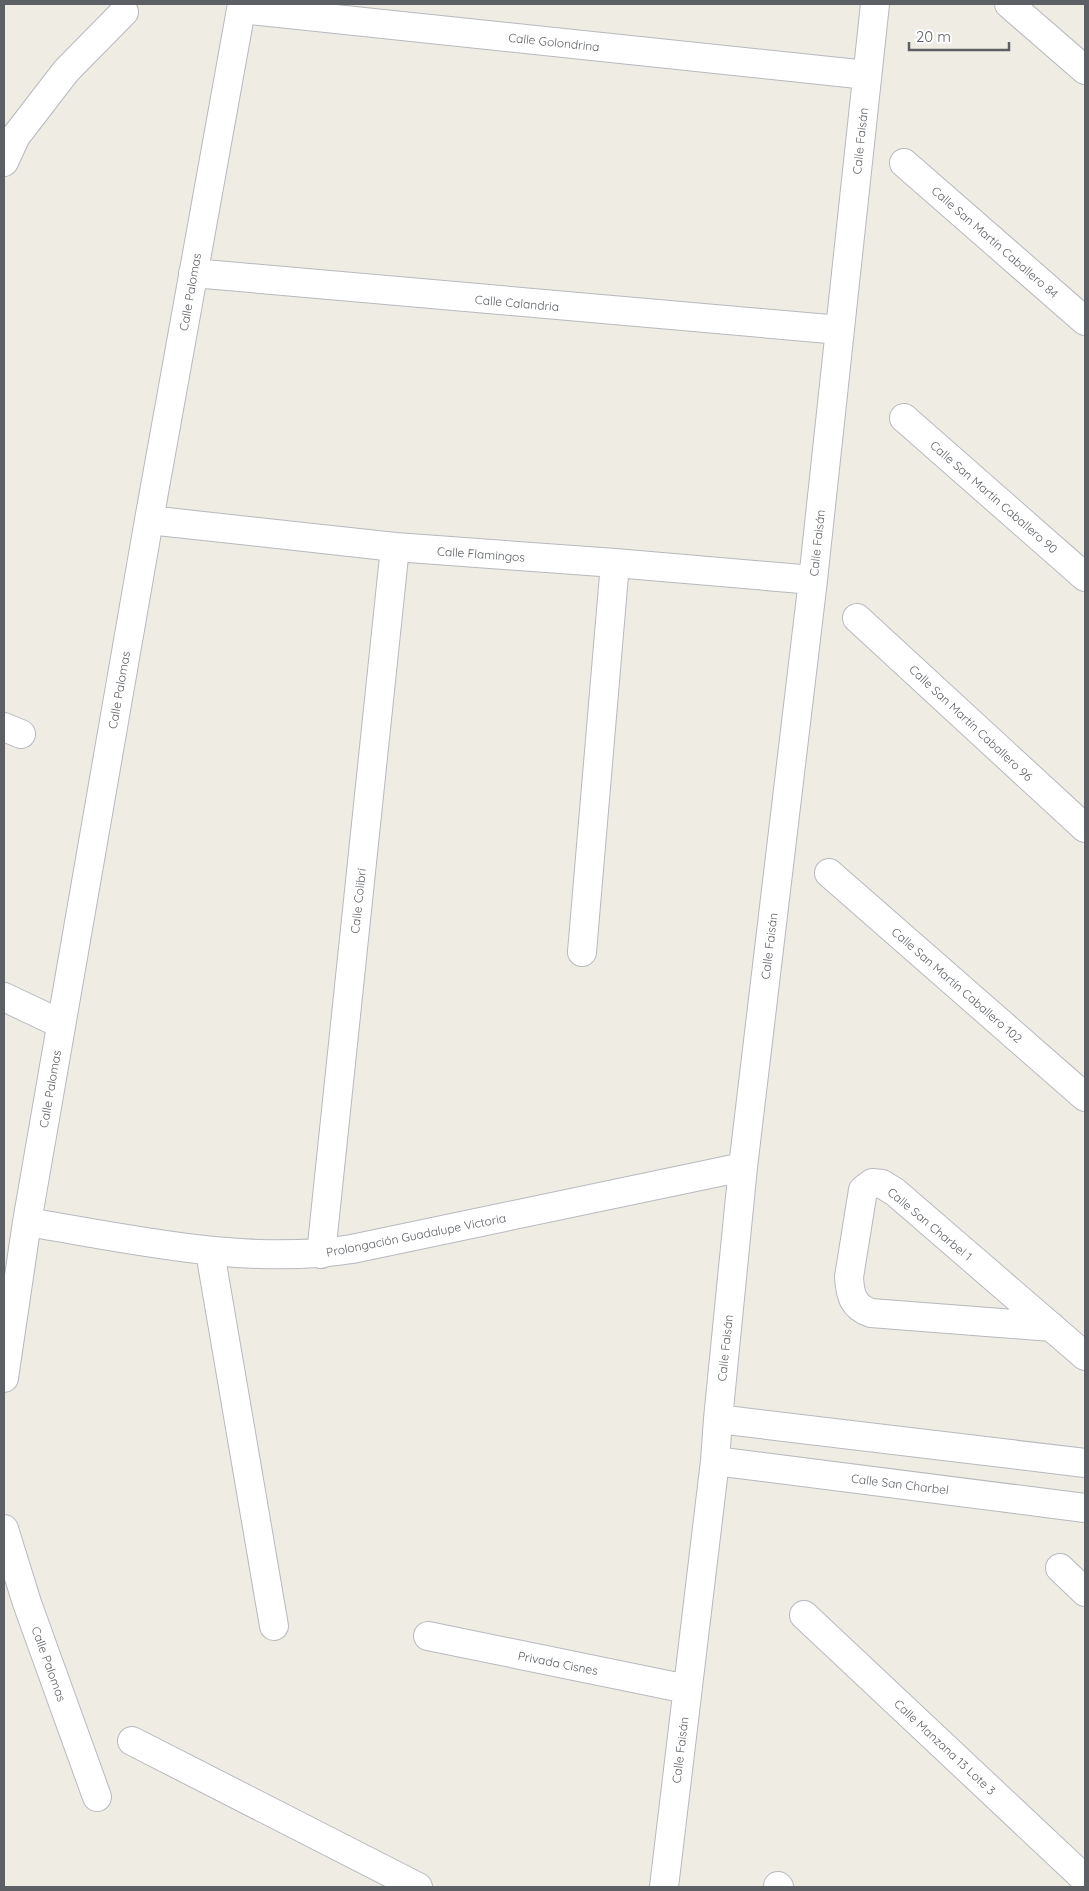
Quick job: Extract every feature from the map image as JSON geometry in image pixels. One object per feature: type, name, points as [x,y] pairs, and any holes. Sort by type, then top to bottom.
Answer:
[{"type":"street","name":"Calle Faisán","points":[[664,1887],[716,1461],[718,1419],[743,1166],[813,580],[875,4]]},
{"type":"street","points":[[1009,4],[1085,70]]},
{"type":"street","name":"Calle Golondrina","points":[[242,6],[867,75]]},
{"type":"street","name":"Calle Palomas","points":[[4,1378],[27,1222],[61,1024],[149,520],[242,6]]},
{"type":"street","points":[[4,162],[10,134],[66,71],[124,12]]},
{"type":"street","name":"Calle San Martín Caballero 84","points":[[904,163],[1085,321]]},
{"type":"street","name":"Calle Calandria","points":[[194,273],[840,330]]},
{"type":"street","name":"Calle San Martín Caballero 90","points":[[904,418],[1085,578]]},
{"type":"street","name":"Calle Flamingos","points":[[149,520],[395,548],[615,563],[813,580]]},
{"type":"street","name":"Calle Colibrí","points":[[321,1254],[395,548]]},
{"type":"street","points":[[582,952],[615,563]]},
{"type":"street","name":"Calle San Martín Caballero 96","points":[[857,618],[1085,828]]},
{"type":"street","name":"Calle San Martín Caballero 102","points":[[829,873],[1085,1097]]},
{"type":"street","points":[[4,997],[61,1024]]},
{"type":"street","name":"Prolongación Guadalupe Victoria","points":[[27,1222],[210,1252],[321,1254],[743,1166]]},
{"type":"street","name":"Calle San Charbel 1","points":[[1052,1327],[871,1313],[862,1310],[854,1303],[850,1292],[849,1277],[863,1190],[872,1183],[882,1184],[895,1192],[1052,1327],[1085,1356]]},
{"type":"street","points":[[210,1252],[274,1626]]},
{"type":"street","points":[[718,1419],[1085,1463]]},
{"type":"street","name":"Calle San Charbel","points":[[716,1461],[1085,1508]]},
{"type":"street","name":"Calle Palomas","points":[[4,1529],[26,1603],[97,1797]]},
{"type":"street","points":[[1060,1568],[1085,1592]]},
{"type":"street","name":"Calle Manzana 13 Lote 3","points":[[804,1615],[1085,1879]]},
{"type":"street","name":"Privada Cisnes","points":[[428,1636],[687,1689]]},
{"type":"street","points":[[132,1741],[418,1887]]}]
